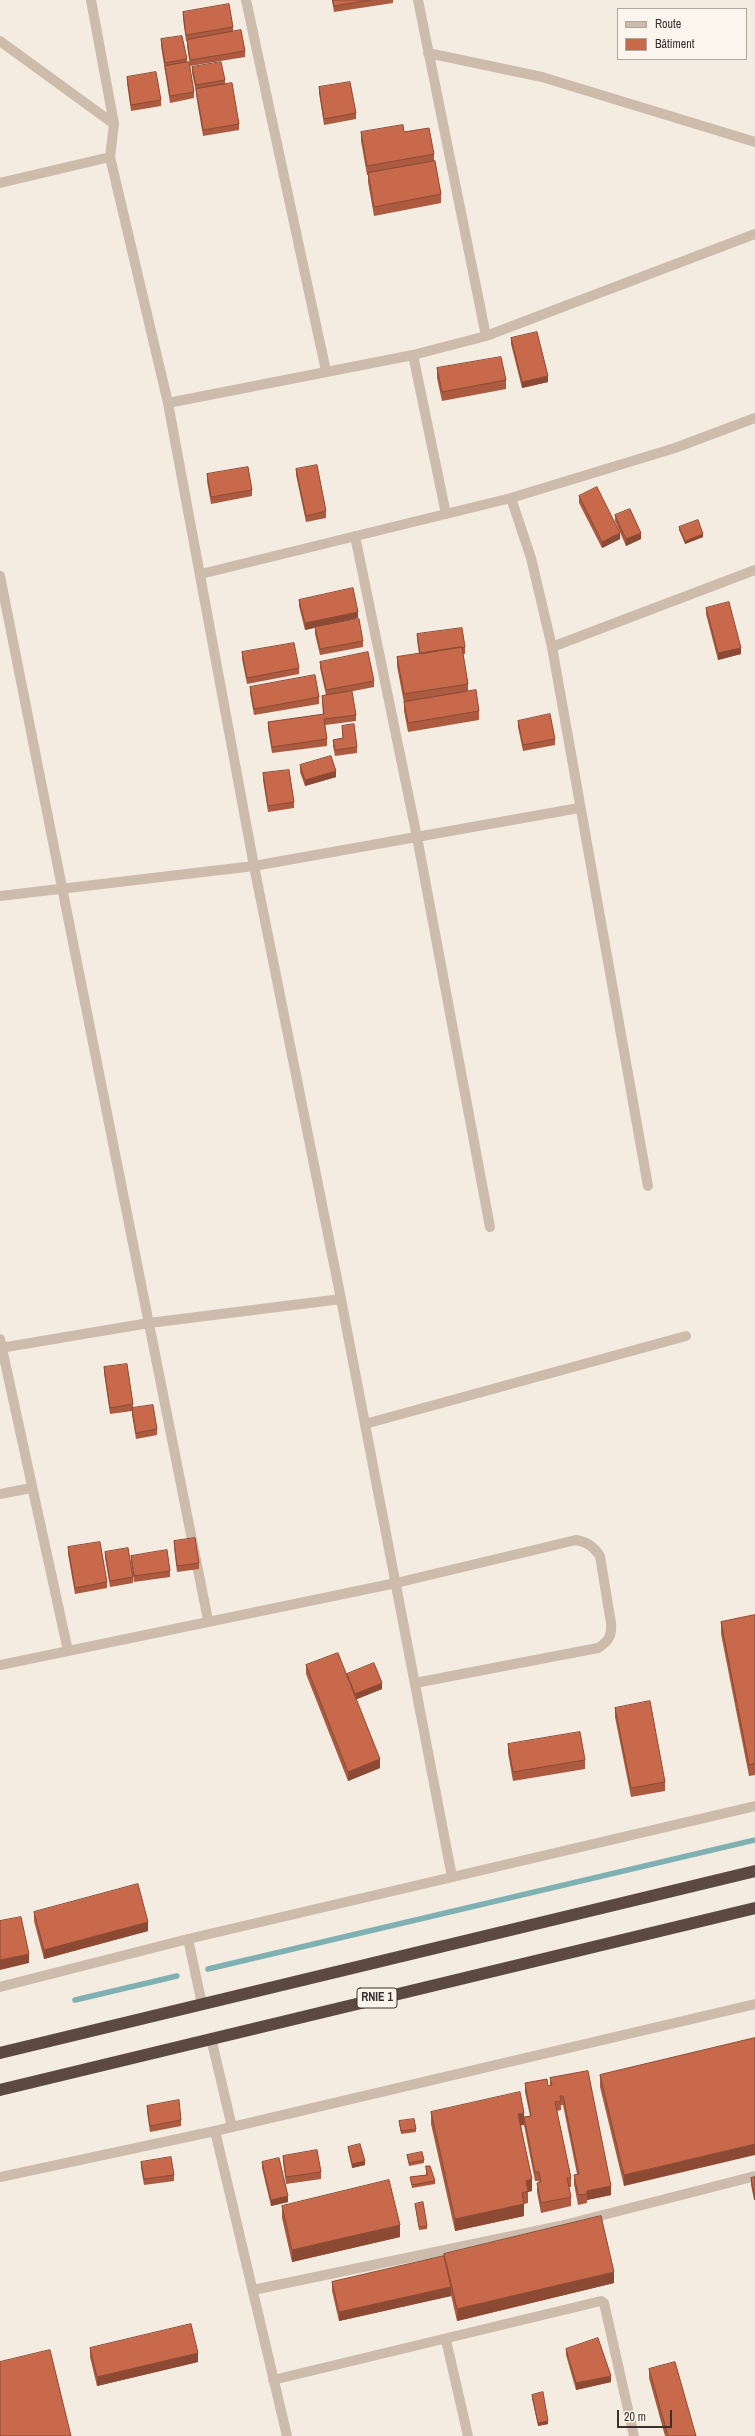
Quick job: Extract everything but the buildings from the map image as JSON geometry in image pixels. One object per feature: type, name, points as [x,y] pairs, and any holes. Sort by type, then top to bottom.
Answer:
[{"type":"highway","points":[[0,2053],[755,1871]]},
{"type":"highway","name":"RNIE 1","points":[[0,2090],[755,1908]]},
{"type":"street","points":[[91,0],[114,124],[110,158],[168,403],[201,574],[254,866],[341,1299],[452,1877]]},
{"type":"street","points":[[246,0],[326,371]]},
{"type":"street","points":[[418,0],[486,336]]},
{"type":"street","points":[[0,41],[114,124]]},
{"type":"street","points":[[428,53],[542,77],[755,142]]},
{"type":"street","points":[[0,183],[110,158]]},
{"type":"street","points":[[168,403],[413,355],[486,336],[755,234]]},
{"type":"street","points":[[413,355],[446,514]]},
{"type":"street","points":[[201,574],[512,498],[675,448],[755,418]]},
{"type":"street","points":[[512,498],[531,558],[552,647],[579,808],[648,1186]]},
{"type":"street","points":[[355,536],[417,837],[490,1227]]},
{"type":"street","points":[[552,647],[755,570]]},
{"type":"street","points":[[0,576],[208,1620]]},
{"type":"street","points":[[0,896],[254,866],[579,808]]},
{"type":"street","points":[[68,1651],[31,1488],[1,1345],[149,1322],[341,1299]]},
{"type":"street","points":[[365,1424],[686,1336]]},
{"type":"street","points":[[0,1494],[31,1488]]},
{"type":"street","points":[[0,1665],[208,1620],[396,1583],[576,1540],[586,1542],[594,1547],[600,1556],[612,1623],[612,1632],[608,1642],[598,1648],[415,1683]]},
{"type":"street","points":[[0,1987],[188,1939],[755,1806]]},
{"type":"street","points":[[188,1939],[202,2004]]},
{"type":"street","points":[[0,2177],[215,2132],[755,2004]]},
{"type":"street","points":[[211,2038],[232,2127]]},
{"type":"street","points":[[215,2132],[287,2436]]},
{"type":"street","points":[[252,2290],[560,2226],[755,2176]]},
{"type":"street","points":[[274,2380],[446,2340],[601,2301],[604,2303],[634,2436]]},
{"type":"street","points":[[446,2340],[468,2436]]},
{"type":"waterway","points":[[208,1969],[755,1840]]},
{"type":"waterway","points":[[75,2000],[177,1976]]}]
